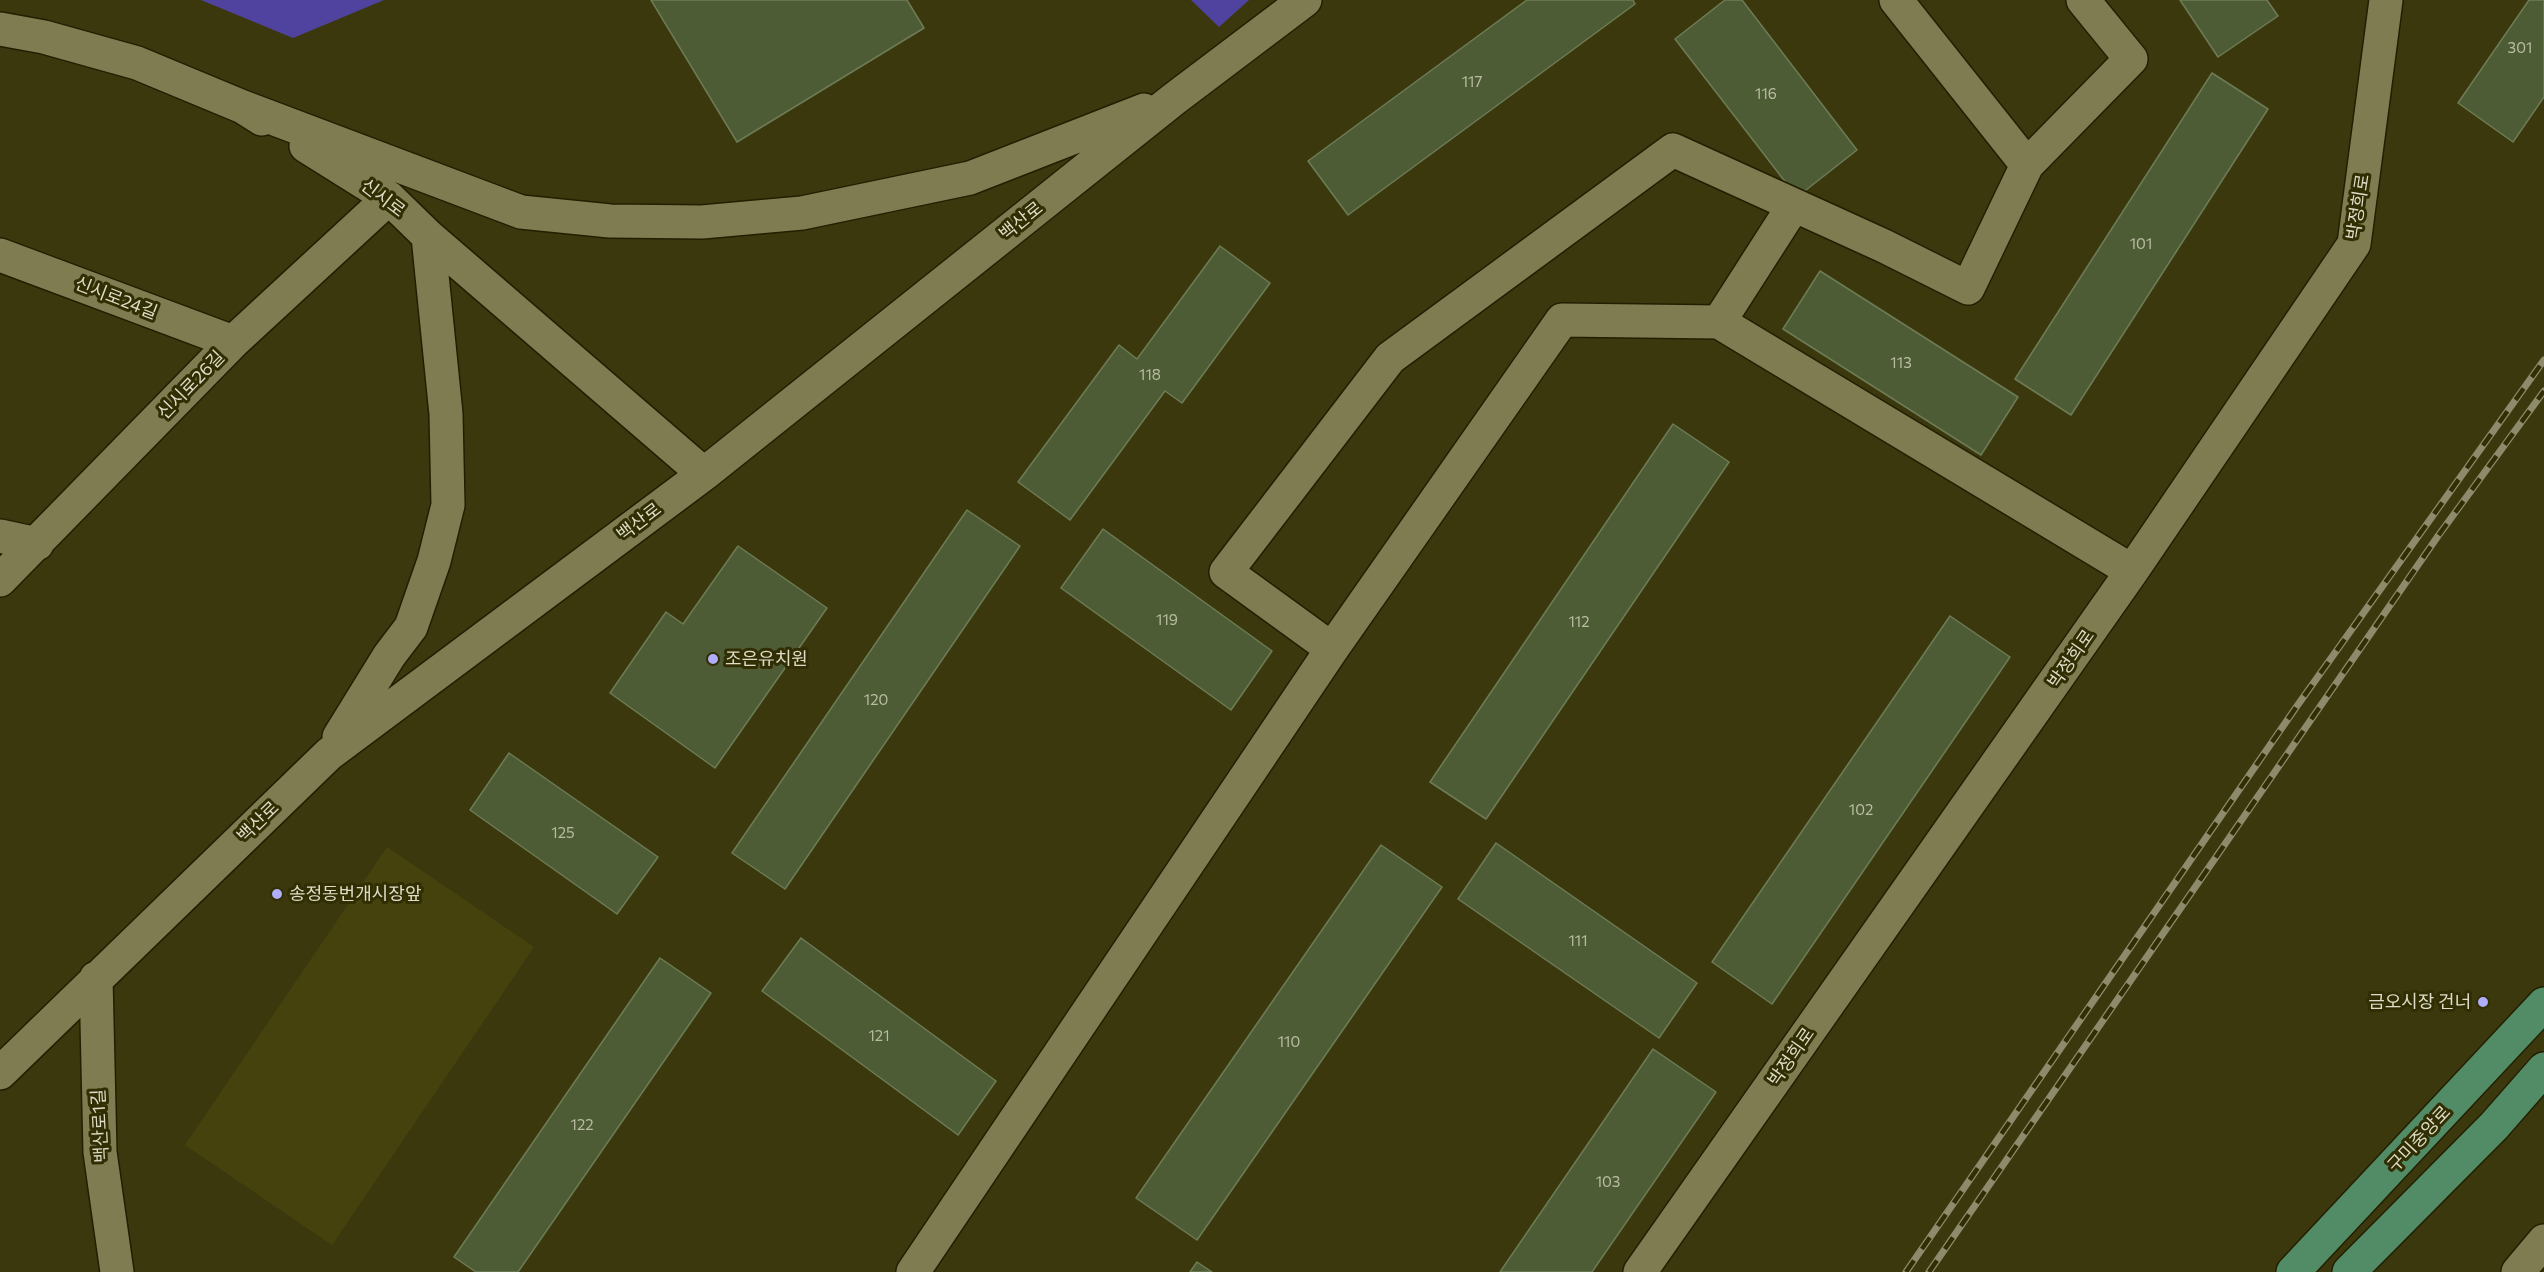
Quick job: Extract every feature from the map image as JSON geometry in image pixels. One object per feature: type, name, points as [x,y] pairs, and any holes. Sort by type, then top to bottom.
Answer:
[{"type":"main road","name":"구미중앙로","points":[[2293,1272],[2544,1004]]},
{"type":"main road","points":[[2349,1272],[2494,1126],[2544,1069]]},
{"type":"street","name":"백산로","points":[[0,1073],[328,754],[704,474],[1174,99],[1305,0]]},
{"type":"street","points":[[1896,0],[2027,165]]},
{"type":"street","points":[[1332,649],[1226,572],[1390,358],[1673,150],[1968,288],[2027,165],[2131,59],[2083,0]]},
{"type":"street","name":"박정희로","points":[[1640,1272],[2132,571],[2354,244],[2386,0]]},
{"type":"street","name":"신시로","points":[[0,29],[44,37],[136,63],[243,108],[389,198],[428,236],[704,474]]},
{"type":"street","points":[[243,108],[521,212],[610,221],[702,222],[802,213],[970,178],[1174,99]]},
{"type":"street","name":"신시로26길","points":[[0,580],[38,544],[233,342],[389,198]]},
{"type":"street","points":[[1719,322],[1794,205]]},
{"type":"street","points":[[328,754],[389,656],[411,627],[434,561],[448,505],[446,414],[428,236]]},
{"type":"street","name":"신시로24길","points":[[0,255],[233,342]]},
{"type":"street","points":[[913,1272],[1332,649],[1562,320],[1719,322],[2132,571]]},
{"type":"street","points":[[0,536],[38,544]]},
{"type":"street","name":"백산로1길","points":[[96,978],[100,1152],[117,1272]]},
{"type":"street","points":[[2518,1272],[2544,1241]]},
{"type":"shaded area","points":[[201,0],[384,0],[293,38]]},
{"type":"shaded area","points":[[1191,0],[1249,0],[1219,27]]},
{"type":"shaded area","points":[[387,847],[534,947],[332,1245],[185,1145]]},
{"type":"building","points":[[651,0],[907,0],[924,28],[737,142]]},
{"type":"building","points":[[1527,0],[1633,0],[1635,4],[1348,215],[1308,161]]},
{"type":"building","points":[[1725,0],[1742,0],[1857,150],[1797,197],[1675,39]]},
{"type":"building","points":[[2180,0],[2267,0],[2278,16],[2218,57]]},
{"type":"building","points":[[2529,0],[2544,0],[2544,97],[2513,142],[2458,103]]},
{"type":"building","points":[[2212,73],[2268,109],[2071,415],[2015,379]]},
{"type":"building","points":[[1220,246],[1270,283],[1182,403],[1165,391],[1070,520],[1018,482],[1119,345],[1137,359]]},
{"type":"building","points":[[1820,271],[2018,397],[1981,455],[1783,329]]},
{"type":"building","points":[[1673,424],[1729,462],[1486,819],[1430,782]]},
{"type":"building","points":[[967,510],[1020,546],[785,889],[732,853]]},
{"type":"building","points":[[1103,529],[1272,651],[1231,710],[1061,588]]},
{"type":"building","name":"조은유치원","points":[[738,546],[827,608],[715,768],[610,693],[666,612],[683,624]]},
{"type":"building","points":[[1950,616],[2010,657],[1772,1004],[1712,962]]},
{"type":"building","points":[[509,753],[658,857],[617,914],[470,810]]},
{"type":"building","points":[[1496,843],[1697,983],[1659,1038],[1458,899]]},
{"type":"building","points":[[1381,845],[1442,887],[1197,1240],[1136,1198]]},
{"type":"building","points":[[801,938],[996,1081],[958,1135],[762,991]]},
{"type":"building","points":[[660,958],[711,993],[518,1272],[476,1272],[454,1257]]},
{"type":"building","points":[[1653,1049],[1716,1092],[1592,1272],[1500,1272]]},
{"type":"building","points":[[1197,1262],[1212,1272],[1190,1272]]},
{"type":"railway","points":[[1906,1272],[2297,706],[2544,360]]},
{"type":"railway","points":[[1929,1272],[2438,536],[2544,391]]},
{"type":"place","name":"조은유치원","points":[[713,659]]},
{"type":"place","name":"송정동번개시장앞","points":[[277,894]]},
{"type":"place","name":"금오시장 건너","points":[[2483,1002]]}]
